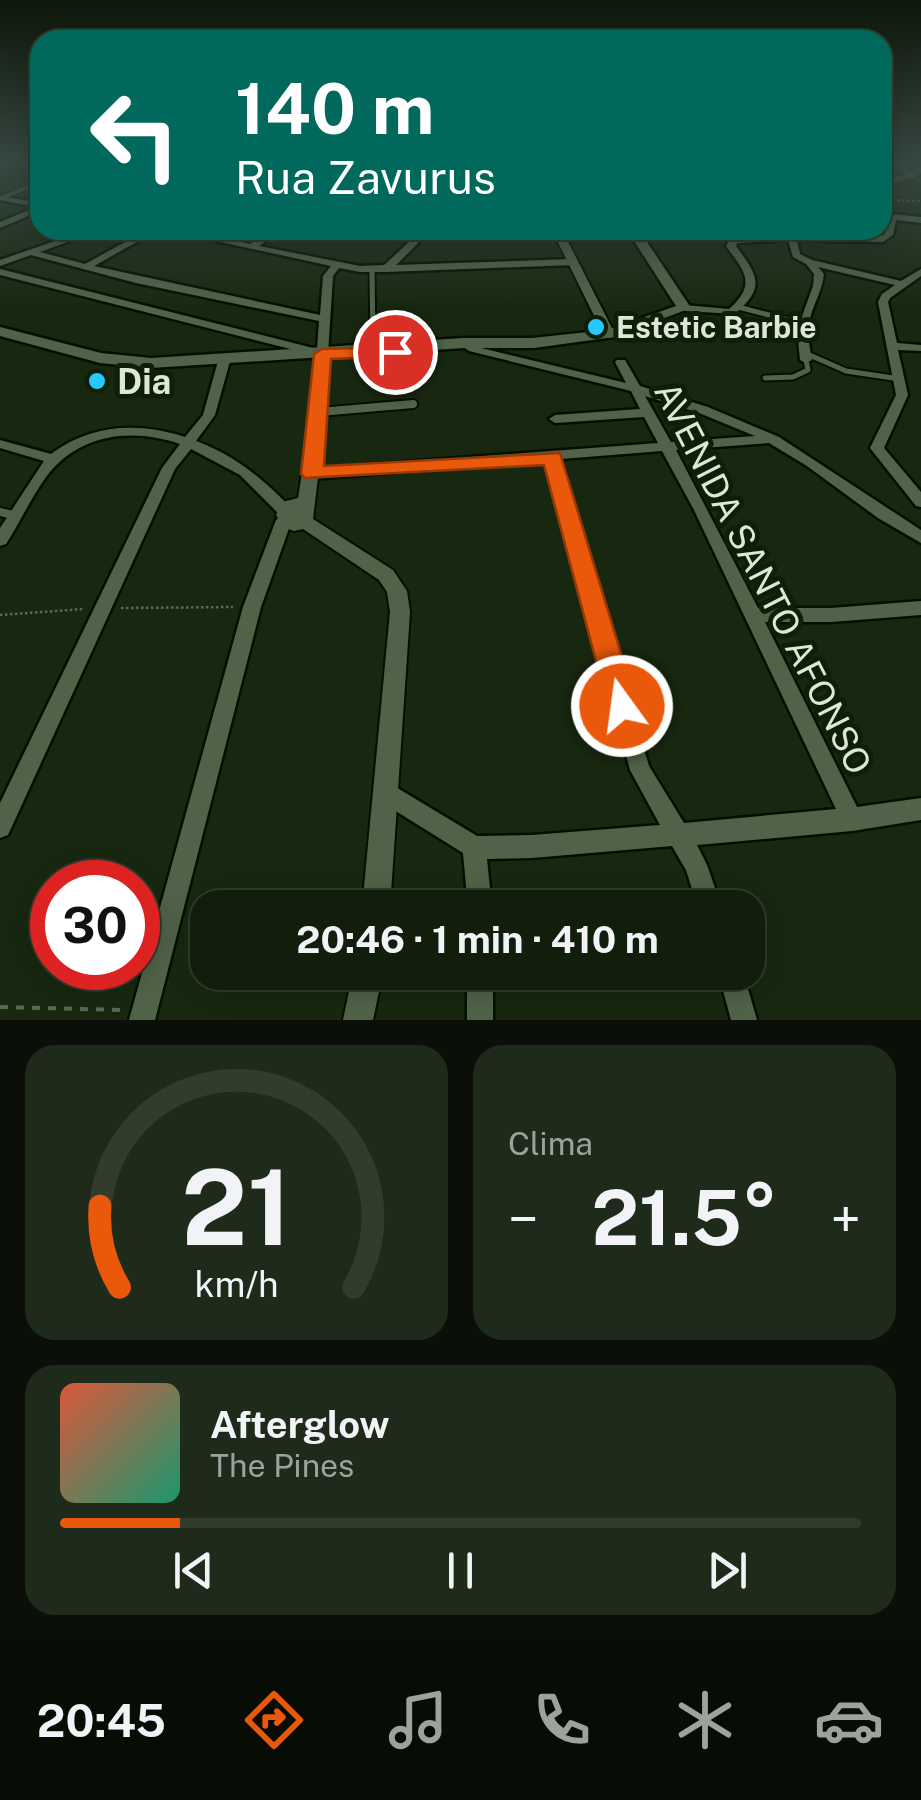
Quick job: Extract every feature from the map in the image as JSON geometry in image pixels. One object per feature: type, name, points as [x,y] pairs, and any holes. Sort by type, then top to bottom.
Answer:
[{"type":"main road","points":[[0,331],[123,362],[534,343],[609,334],[684,308],[640,240]]},
{"type":"main road","points":[[322,354],[374,348],[469,346]]},
{"type":"street","points":[[0,225],[27,212]]},
{"type":"street","points":[[892,217],[921,220]]},
{"type":"street","points":[[0,263],[66,240]]},
{"type":"street","points":[[84,268],[136,240]]},
{"type":"street","points":[[221,240],[372,270],[573,262]]},
{"type":"street","points":[[252,246],[262,240]]},
{"type":"street","points":[[386,269],[417,240]]},
{"type":"street","points":[[563,240],[609,334]]},
{"type":"street","points":[[684,308],[724,314],[738,306],[753,284],[732,241],[747,240]]},
{"type":"street","points":[[792,240],[793,252],[809,262],[902,284]]},
{"type":"street","points":[[30,252],[84,268],[323,319]]},
{"type":"street","points":[[806,357],[800,322],[819,280],[809,262]]},
{"type":"street","points":[[144,1015],[252,607],[312,474],[323,319],[328,276],[336,265]]},
{"type":"street","points":[[0,272],[322,354]]},
{"type":"street","points":[[921,272],[886,296],[882,308],[902,395],[890,428],[877,448],[921,502]]},
{"type":"street","points":[[469,346],[714,411],[831,473],[919,538]]},
{"type":"street","points":[[892,346],[921,348]]},
{"type":"street","points":[[0,827],[101,608],[186,440],[208,415],[224,360]]},
{"type":"street","name":"AVENIDA SANTO AFONSO","points":[[621,362],[753,616],[852,820]]},
{"type":"street","points":[[902,395],[921,400]]},
{"type":"street","points":[[556,419],[645,413]]},
{"type":"street","points":[[0,540],[52,460],[78,441],[103,433],[124,432],[186,440],[245,472],[294,514],[386,575],[396,591],[400,612],[378,890]]},
{"type":"street","points":[[312,474],[773,439]]},
{"type":"street","points":[[0,444],[52,460]]},
{"type":"street","points":[[553,458],[640,770],[680,835],[703,890]]},
{"type":"street","points":[[753,616],[921,608]]},
{"type":"street","points":[[386,793],[474,847],[508,849],[852,820],[921,809]]},
{"type":"street","points":[[474,847],[478,890]]},
{"type":"street","points":[[358,1020],[364,990]]},
{"type":"street","points":[[480,990],[480,1020]]},
{"type":"street","points":[[735,990],[744,1020]]},
{"type":"lane","points":[[372,270],[374,348]]},
{"type":"lane","points":[[738,306],[800,322]]},
{"type":"lane","points":[[765,378],[805,373],[806,357],[846,371],[900,380]]},
{"type":"lane","points":[[319,412],[413,404]]},
{"type":"lane","points":[[0,512],[17,516]]},
{"type":"path","points":[[0,615],[101,608],[252,607]]},
{"type":"path","points":[[0,1007],[144,1015]]},
{"type":"place","name":"Estetic Barbie","points":[[596,327]]},
{"type":"place","name":"Dia","points":[[97,381]]},
{"type":"route","points":[[395,352],[322,354],[312,474],[553,458],[622,706]]}]
